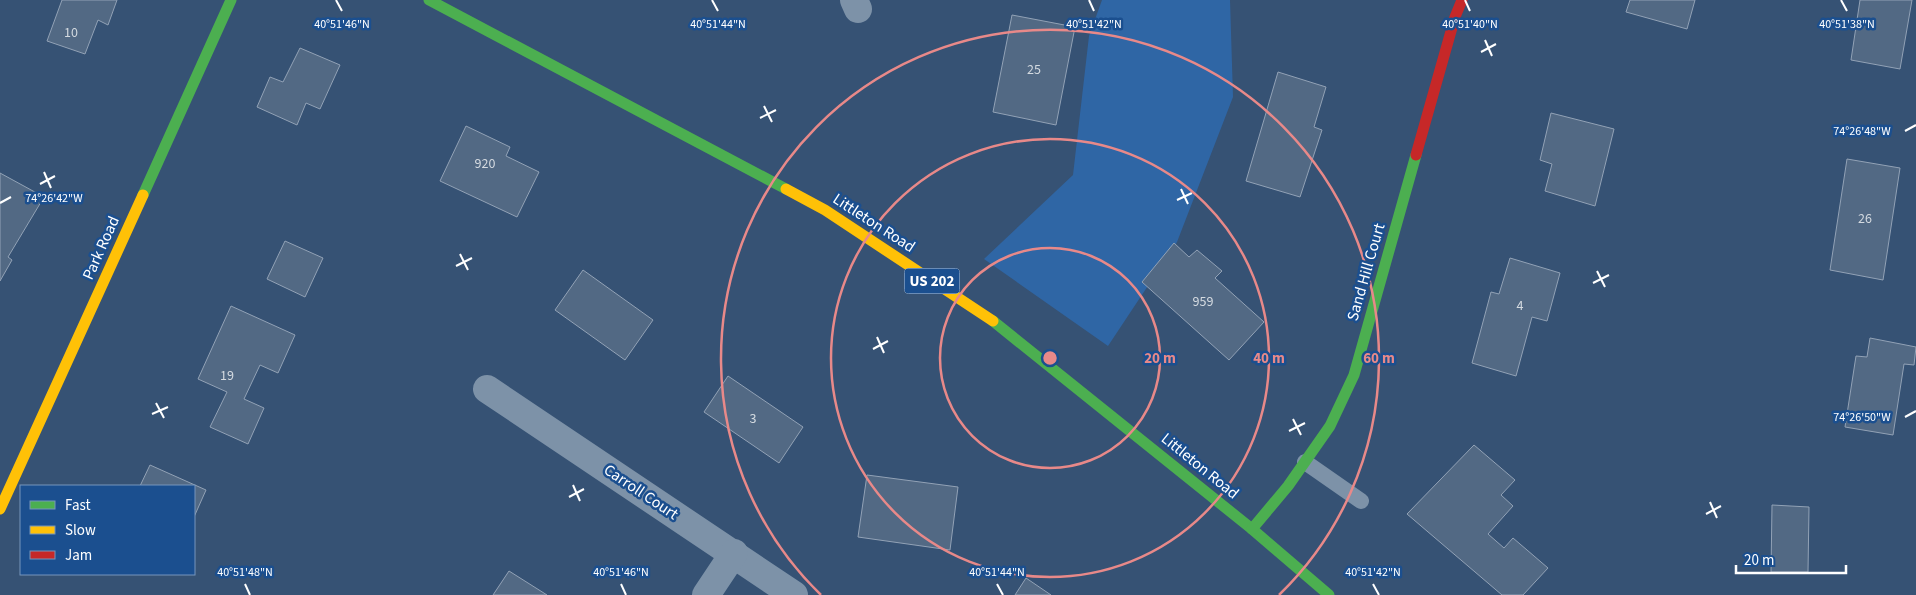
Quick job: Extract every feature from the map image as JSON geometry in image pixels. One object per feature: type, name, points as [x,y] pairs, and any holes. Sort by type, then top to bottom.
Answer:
[{"type":"street","name":"Park Road","points":[[0,509],[231,0]]},
{"type":"street","name":"Littleton Road","points":[[429,0],[825,210],[1005,329],[1252,529],[1328,595]]},
{"type":"street","name":"Sand Hill Court","points":[[1252,529],[1288,486],[1330,426],[1354,375],[1455,17],[1462,0]]},
{"type":"street","name":"Carroll Court","points":[[487,389],[794,595]]},
{"type":"street","points":[[706,595],[734,554]]},
{"type":"lane","points":[[1305,462],[1360,501]]},
{"type":"shaded area","points":[[1102,0],[1230,0],[1233,97],[1177,242],[1108,346],[984,259],[1073,175],[1089,36]]},
{"type":"building","points":[[62,0],[117,0],[108,25],[98,20],[85,54],[47,41]]},
{"type":"building","points":[[1630,0],[1695,0],[1687,29],[1626,12]]},
{"type":"building","points":[[1860,0],[1912,0],[1900,69],[1851,60]]},
{"type":"building","points":[[1012,15],[1075,27],[1056,125],[993,112]]},
{"type":"building","points":[[300,48],[340,65],[320,109],[306,103],[297,125],[257,107],[270,77],[283,82]]},
{"type":"building","points":[[1278,72],[1326,87],[1314,127],[1322,130],[1300,197],[1246,181]]},
{"type":"building","points":[[1551,113],[1614,129],[1595,206],[1545,191],[1552,164],[1540,160]]},
{"type":"building","points":[[466,126],[510,147],[506,156],[539,172],[517,217],[440,181]]},
{"type":"building","points":[[1847,159],[1900,168],[1883,280],[1830,270]]},
{"type":"building","points":[[0,173],[44,197],[8,257],[12,260],[0,281]]},
{"type":"building","points":[[285,241],[323,258],[305,297],[267,279]]},
{"type":"building","points":[[1174,243],[1189,257],[1197,250],[1222,271],[1215,278],[1264,322],[1229,360],[1142,282]]},
{"type":"building","points":[[1510,258],[1560,273],[1547,321],[1532,317],[1516,376],[1472,363],[1491,292],[1499,294]]},
{"type":"building","points":[[583,270],[653,320],[625,360],[555,310]]},
{"type":"building","points":[[231,306],[295,335],[278,373],[260,365],[244,399],[264,408],[248,444],[210,427],[227,392],[198,379]]},
{"type":"building","points":[[1870,338],[1916,347],[1914,365],[1904,364],[1893,435],[1845,427],[1856,356],[1867,357]]},
{"type":"building","points":[[728,376],[803,427],[779,463],[704,412]]},
{"type":"building","points":[[1474,445],[1515,480],[1501,495],[1513,506],[1488,534],[1504,548],[1513,538],[1548,568],[1523,595],[1502,595],[1407,514]]},
{"type":"building","points":[[150,465],[195,485],[140,485]]},
{"type":"building","points":[[867,475],[958,487],[950,550],[858,537]]},
{"type":"building","points":[[195,485],[206,490],[195,515]]},
{"type":"building","points":[[1772,505],[1809,507],[1808,572],[1771,572]]},
{"type":"building","points":[[509,571],[547,595],[493,595]]},
{"type":"building","points":[[1026,578],[1051,595],[1015,595]]},
{"type":"traffic: fast","points":[[143,195],[231,0]]},
{"type":"traffic: fast","points":[[429,0],[786,189]]},
{"type":"traffic: fast","points":[[1252,529],[1288,486],[1330,426],[1354,375],[1416,155]]},
{"type":"traffic: fast","points":[[993,321],[1252,529],[1329,595]]},
{"type":"traffic: slow","points":[[786,189],[825,210],[993,321]]},
{"type":"traffic: slow","points":[[0,509],[143,195]]},
{"type":"traffic: jam","points":[[1416,155],[1455,17],[1462,0]]}]
